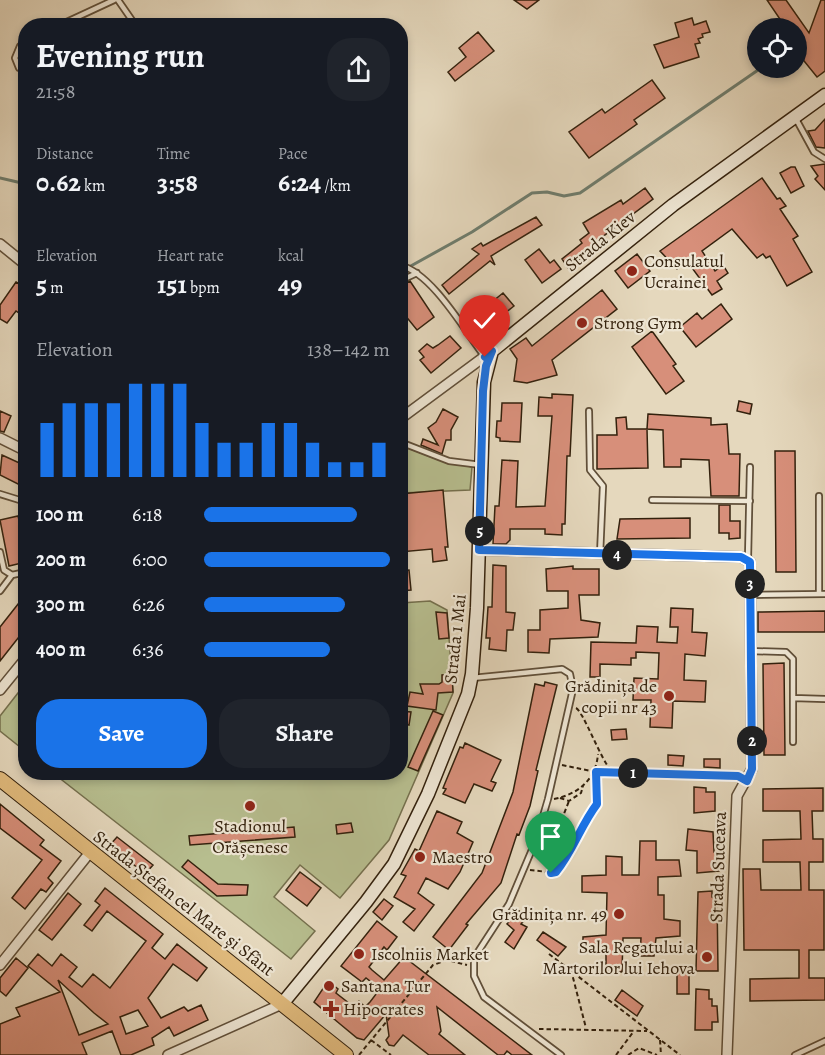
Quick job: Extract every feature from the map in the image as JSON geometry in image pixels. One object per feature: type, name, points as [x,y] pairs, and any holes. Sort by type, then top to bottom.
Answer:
[{"type":"main road","name":"Strada Kiev","points":[[488,354],[673,205],[825,94]]},
{"type":"main road","name":"Strada 1 Mai","points":[[282,1004],[360,910],[394,864],[437,773],[471,678],[479,550],[484,382],[488,354]]},
{"type":"main road","name":"Strada Ștefan cel Mare și Sfânt","points":[[0,779],[346,1055]]},
{"type":"street","points":[[0,244],[18,259]]},
{"type":"street","name":"Strada Kiev","points":[[408,412],[488,354]]},
{"type":"street","points":[[0,438],[18,447]]},
{"type":"street","points":[[479,550],[748,559]]},
{"type":"street","name":"Strada Suceava","points":[[727,1055],[737,796],[752,769],[748,559]]},
{"type":"street","points":[[0,690],[18,668]]},
{"type":"street","points":[[0,965],[91,851]]},
{"type":"street","name":"Strada 1 Mai","points":[[168,1055],[182,1052],[282,1004]]},
{"type":"lane","points":[[76,18],[116,0],[129,18]]},
{"type":"lane","points":[[18,50],[15,58],[18,66]]},
{"type":"lane","points":[[795,117],[814,152],[825,159]]},
{"type":"lane","points":[[408,268],[431,285],[488,354]]},
{"type":"lane","points":[[408,276],[415,272]]},
{"type":"lane","points":[[589,411],[590,470],[603,486],[600,555]]},
{"type":"lane","points":[[408,445],[449,461],[481,465]]},
{"type":"lane","points":[[748,559],[750,467]]},
{"type":"lane","points":[[0,494],[18,500]]},
{"type":"lane","points":[[750,595],[822,594],[819,496]]},
{"type":"lane","points":[[652,500],[750,501]]},
{"type":"lane","points":[[0,552],[4,570],[12,575]]},
{"type":"lane","points":[[0,591],[12,575],[18,574]]},
{"type":"lane","points":[[750,651],[777,651],[790,655],[793,742]]},
{"type":"lane","points":[[471,678],[562,669],[570,674],[572,682],[570,706],[539,830],[509,903],[477,950],[473,967],[477,986],[484,997],[561,1055]]},
{"type":"lane","points":[[793,698],[825,699]]},
{"type":"lane","points":[[795,1055],[825,1041]]},
{"type":"path","points":[[570,706],[580,709],[598,754],[612,772]]},
{"type":"path","points":[[524,869],[551,873],[556,872],[563,863],[588,813],[597,804],[595,773],[598,754]]},
{"type":"path","points":[[556,764],[595,773],[738,776],[747,781]]},
{"type":"path","points":[[548,799],[560,798],[583,786],[595,773]]},
{"type":"path","points":[[556,836],[569,801],[581,793],[583,786]]},
{"type":"path","points":[[560,798],[569,801]]},
{"type":"path","points":[[539,830],[565,840],[551,873]]},
{"type":"path","points":[[549,954],[680,1055]]},
{"type":"path","points":[[359,1055],[433,965],[447,960],[473,967]]},
{"type":"path","points":[[571,970],[587,1029]]},
{"type":"path","points":[[527,1030],[587,1029],[650,1032]]},
{"type":"path","points":[[616,1055],[634,1031]]},
{"type":"path","points":[[371,1040],[391,1055]]},
{"type":"path","points":[[628,1055],[639,1048],[659,1055],[660,1040]]},
{"type":"green space","points":[[408,448],[439,460],[472,467],[470,490],[408,493]]},
{"type":"green space","name":"Stadionul Orășenesc","points":[[430,601],[447,610],[453,693],[389,840],[340,898],[300,865],[274,897],[315,931],[291,959],[62,780],[408,780],[408,603]]},
{"type":"green space","points":[[18,693],[18,745],[0,731],[0,716]]},
{"type":"building","points":[[514,0],[539,0],[527,9]]},
{"type":"building","points":[[767,0],[786,0],[799,18],[779,18]]},
{"type":"building","points":[[821,0],[825,0],[825,71],[817,77],[807,65],[807,30],[809,33]]},
{"type":"building","points":[[692,18],[694,25],[706,21],[710,32],[702,34],[703,37],[698,39],[700,43],[695,44],[699,57],[664,68],[654,45],[679,37],[675,23]]},
{"type":"building","points":[[478,32],[494,51],[455,81],[448,72],[466,57],[459,48]]},
{"type":"building","points":[[652,80],[665,98],[634,120],[637,124],[589,158],[569,132],[602,109],[605,113]]},
{"type":"building","points":[[825,119],[825,148],[816,147],[808,131],[815,130]]},
{"type":"building","points":[[825,164],[825,190],[815,179],[818,176],[811,166]]},
{"type":"building","points":[[795,167],[804,186],[791,193],[780,173]]},
{"type":"building","points":[[762,178],[777,199],[780,198],[786,206],[780,209],[798,236],[793,239],[812,272],[787,286],[770,256],[766,258],[763,254],[757,258],[732,229],[702,251],[715,271],[723,265],[728,273],[717,281],[722,289],[712,295],[687,261],[677,269],[660,251]]},
{"type":"building","points":[[645,188],[653,199],[597,241],[600,245],[568,268],[562,259],[582,243],[580,240],[589,233],[583,223],[621,200],[623,204]]},
{"type":"building","points":[[536,217],[542,225],[491,256],[495,265],[490,261],[449,294],[442,285],[479,254],[472,249],[481,243],[483,246]]},
{"type":"building","points":[[539,249],[550,263],[554,260],[561,269],[542,283],[525,260]]},
{"type":"building","name":"Consulatul Ucrainei","points":[[637,254],[650,271],[628,288],[615,271]]},
{"type":"building","points":[[410,281],[434,317],[417,330],[408,319],[408,282]]},
{"type":"building","points":[[16,282],[18,283],[18,312],[16,311],[7,323],[0,319],[0,305]]},
{"type":"building","points":[[602,290],[617,309],[552,360],[557,375],[527,383],[514,381],[517,359],[510,349],[526,338],[532,346]]},
{"type":"building","points":[[503,293],[514,306],[482,331],[472,318]]},
{"type":"building","points":[[721,304],[732,319],[696,347],[680,327],[697,313],[702,319]]},
{"type":"building","points":[[652,331],[676,364],[673,366],[684,381],[666,394],[632,347]]},
{"type":"building","points":[[450,336],[461,348],[431,373],[420,360],[424,357],[419,351],[427,344],[433,348]]},
{"type":"building","points":[[552,394],[573,395],[570,456],[567,456],[565,524],[562,524],[562,535],[545,534],[545,529],[510,529],[510,540],[506,544],[493,544],[495,506],[499,506],[502,460],[518,461],[516,507],[545,506],[552,416],[538,416],[539,397],[552,398]]},
{"type":"building","points":[[739,401],[752,404],[750,414],[737,411]]},
{"type":"building","points":[[502,403],[522,403],[520,442],[500,441],[500,438],[496,437],[497,421],[501,421]]},
{"type":"building","points":[[443,409],[458,417],[451,430],[451,440],[446,440],[442,454],[421,445],[423,439],[438,445],[428,428],[436,422]]},
{"type":"building","points":[[0,411],[11,416],[4,432],[0,431]]},
{"type":"building","points":[[648,414],[711,418],[711,425],[727,424],[729,454],[740,454],[739,496],[711,496],[709,460],[681,459],[681,467],[664,467],[663,430],[647,429]]},
{"type":"building","points":[[626,417],[627,429],[647,429],[648,468],[597,469],[597,435],[617,435],[616,418]]},
{"type":"building","points":[[775,451],[795,451],[796,572],[776,572]]},
{"type":"building","points":[[2,455],[18,462],[18,484],[0,475]]},
{"type":"building","points":[[443,490],[447,560],[433,562],[432,549],[408,551],[408,493]]},
{"type":"building","points":[[719,505],[730,505],[730,521],[740,521],[740,538],[729,539],[729,533],[719,533]]},
{"type":"building","points":[[18,516],[18,564],[9,566],[0,520]]},
{"type":"building","points":[[690,518],[690,538],[617,539],[620,519]]},
{"type":"building","points":[[493,565],[506,566],[506,612],[515,613],[513,630],[507,630],[506,651],[489,649],[490,638],[486,638],[488,607],[492,607]]},
{"type":"building","points":[[573,566],[573,569],[599,569],[599,595],[579,595],[581,620],[600,623],[598,637],[550,639],[549,653],[528,652],[528,630],[540,630],[540,610],[568,608],[568,591],[547,591],[546,569]]},
{"type":"building","points":[[408,570],[411,590],[408,590]]},
{"type":"building","points":[[18,604],[18,638],[0,661],[0,627]]},
{"type":"building","points":[[671,608],[693,609],[692,632],[707,633],[705,656],[685,654],[684,680],[706,681],[705,702],[673,701],[672,728],[650,727],[651,700],[633,700],[634,678],[658,679],[659,653],[636,652],[636,658],[631,658],[631,665],[600,664],[600,677],[590,677],[591,642],[636,643],[637,626],[658,627],[657,642],[677,643],[678,627],[670,627]]},
{"type":"building","points":[[825,611],[825,632],[758,632],[758,612]]},
{"type":"building","points":[[436,612],[447,613],[449,638],[439,639]]},
{"type":"building","points":[[784,663],[785,755],[764,755],[763,664]]},
{"type":"building","points":[[452,674],[453,692],[438,693],[436,710],[408,706],[410,692],[423,694],[420,684],[439,684],[442,682],[442,675]]},
{"type":"building","points":[[545,682],[557,685],[536,770],[538,771],[530,806],[519,835],[517,834],[501,883],[466,924],[468,925],[449,950],[433,937],[482,873],[513,792],[535,684],[544,686]]},
{"type":"building","points":[[433,711],[443,715],[418,771],[408,767]]},
{"type":"building","points":[[408,712],[411,712],[408,725]]},
{"type":"building","points":[[626,729],[627,739],[612,740],[611,730]]},
{"type":"building","points":[[465,743],[501,760],[491,781],[496,783],[492,791],[474,784],[465,803],[443,794],[446,789],[443,788],[460,747],[463,748]]},
{"type":"building","points":[[668,755],[684,756],[683,766],[668,765]]},
{"type":"building","points":[[704,759],[720,759],[720,768],[704,767]]},
{"type":"building","points":[[694,787],[706,788],[706,792],[715,792],[715,811],[694,813]]},
{"type":"building","points":[[823,788],[823,811],[812,811],[813,839],[823,839],[823,862],[809,862],[809,890],[824,890],[824,950],[809,950],[809,978],[825,978],[825,1000],[750,1001],[750,979],[799,978],[799,950],[744,950],[743,869],[760,869],[761,890],[801,890],[800,862],[763,862],[763,840],[801,839],[800,811],[763,811],[763,789]]},
{"type":"building","points":[[0,804],[44,840],[40,845],[61,861],[48,878],[53,883],[46,892],[41,889],[25,909],[12,898],[42,860],[0,828]]},
{"type":"building","points":[[437,811],[462,822],[457,833],[473,842],[460,872],[448,889],[426,878],[418,893],[434,905],[414,931],[403,922],[415,909],[394,897],[406,876],[401,874],[415,849],[419,851]]},
{"type":"building","points":[[351,823],[353,832],[337,834],[336,825]]},
{"type":"building","points":[[294,827],[295,837],[190,845],[189,836]]},
{"type":"building","points":[[688,829],[713,832],[714,852],[718,852],[719,871],[697,873],[697,851],[686,850]]},
{"type":"building","points":[[117,837],[153,865],[145,874],[110,845]]},
{"type":"building","points":[[640,841],[656,841],[656,860],[679,860],[681,876],[658,877],[658,895],[664,895],[664,919],[680,921],[680,936],[656,938],[654,956],[640,956],[641,938],[623,938],[622,972],[606,971],[606,954],[583,952],[583,937],[606,935],[607,893],[582,892],[582,876],[606,875],[606,856],[622,857],[622,875],[639,875]]},
{"type":"building","points":[[188,860],[218,884],[248,885],[247,895],[217,896],[182,867]]},
{"type":"building","points":[[300,872],[321,888],[307,906],[286,890]]},
{"type":"building","points":[[105,888],[163,934],[152,948],[165,959],[177,944],[207,968],[197,981],[173,964],[148,998],[161,1018],[184,1007],[188,1011],[201,1005],[208,1020],[174,1036],[169,1027],[152,1038],[154,1045],[131,1055],[121,1055],[112,1031],[82,1043],[87,1055],[0,1055],[0,1024],[20,1016],[16,1008],[60,992],[28,966],[38,954],[52,966],[61,954],[77,967],[69,977],[82,987],[93,974],[110,988],[146,941],[107,911],[92,931],[84,925],[100,905],[95,901]],"holes":[[[58,980],[94,1013],[108,1024],[79,1035]],[[138,1010],[148,1026],[126,1034],[120,1017]]]},
{"type":"building","points":[[712,891],[712,897],[717,897],[718,971],[696,971],[698,892]]},
{"type":"building","points":[[68,893],[81,904],[52,940],[39,930]]},
{"type":"building","points":[[384,899],[393,906],[382,920],[373,912]]},
{"type":"building","points":[[518,910],[527,917],[521,924],[527,927],[514,949],[505,942],[514,930],[507,924]]},
{"type":"building","points":[[377,921],[397,937],[387,950],[384,947],[369,967],[372,970],[384,980],[404,957],[532,1055],[512,1055],[507,1051],[504,1055],[498,1055],[437,1007],[441,1031],[439,1034],[465,1055],[429,1055],[403,1035],[394,1046],[389,1045],[386,1040],[389,1036],[386,1014],[364,1040],[357,1038],[314,1002],[328,981],[338,989],[336,993],[354,1007],[359,1001],[365,1007],[370,1002],[380,989],[366,978],[362,982],[341,966]]},
{"type":"building","points":[[543,932],[566,947],[558,956],[537,940]]},
{"type":"building","points":[[16,958],[28,968],[6,996],[0,991],[0,978]]},
{"type":"building","points":[[677,968],[689,968],[689,994],[677,994]]},
{"type":"building","points":[[696,989],[709,990],[712,1006],[717,1006],[718,1022],[712,1022],[712,1030],[695,1030]]},
{"type":"building","points":[[622,990],[643,1006],[637,1016],[615,1000]]},
{"type":"waterway","points":[[408,268],[472,232],[532,193],[547,192],[564,196],[580,193],[747,78]]},
{"type":"waterway","points":[[0,178],[18,182]]},
{"type":"place","name":"Consulatul Ucrainei","points":[[632,271]]},
{"type":"place","name":"Strong Gym","points":[[582,323]]},
{"type":"place","name":"Grădinița de copii nr 43","points":[[669,696]]},
{"type":"place","name":"Stadionul Orășenesc","points":[[250,806]]},
{"type":"place","name":"Maestro","points":[[420,857]]},
{"type":"place","name":"Grădinița nr. 49","points":[[619,914]]},
{"type":"place","name":"Iscolniis Market","points":[[359,954]]},
{"type":"place","name":"Sala Regatului a Martorilor lui Iehova","points":[[707,957]]},
{"type":"place","name":"Santana Tur","points":[[329,986]]},
{"type":"place","name":"Hipocrates","points":[[331,1009]]},
{"type":"route","points":[[485,357],[492,351],[486,366],[483,391],[479,550],[741,557],[750,562],[752,774],[747,781],[738,776],[596,772],[594,794],[597,804],[588,813],[567,858],[556,872],[551,873]]}]
